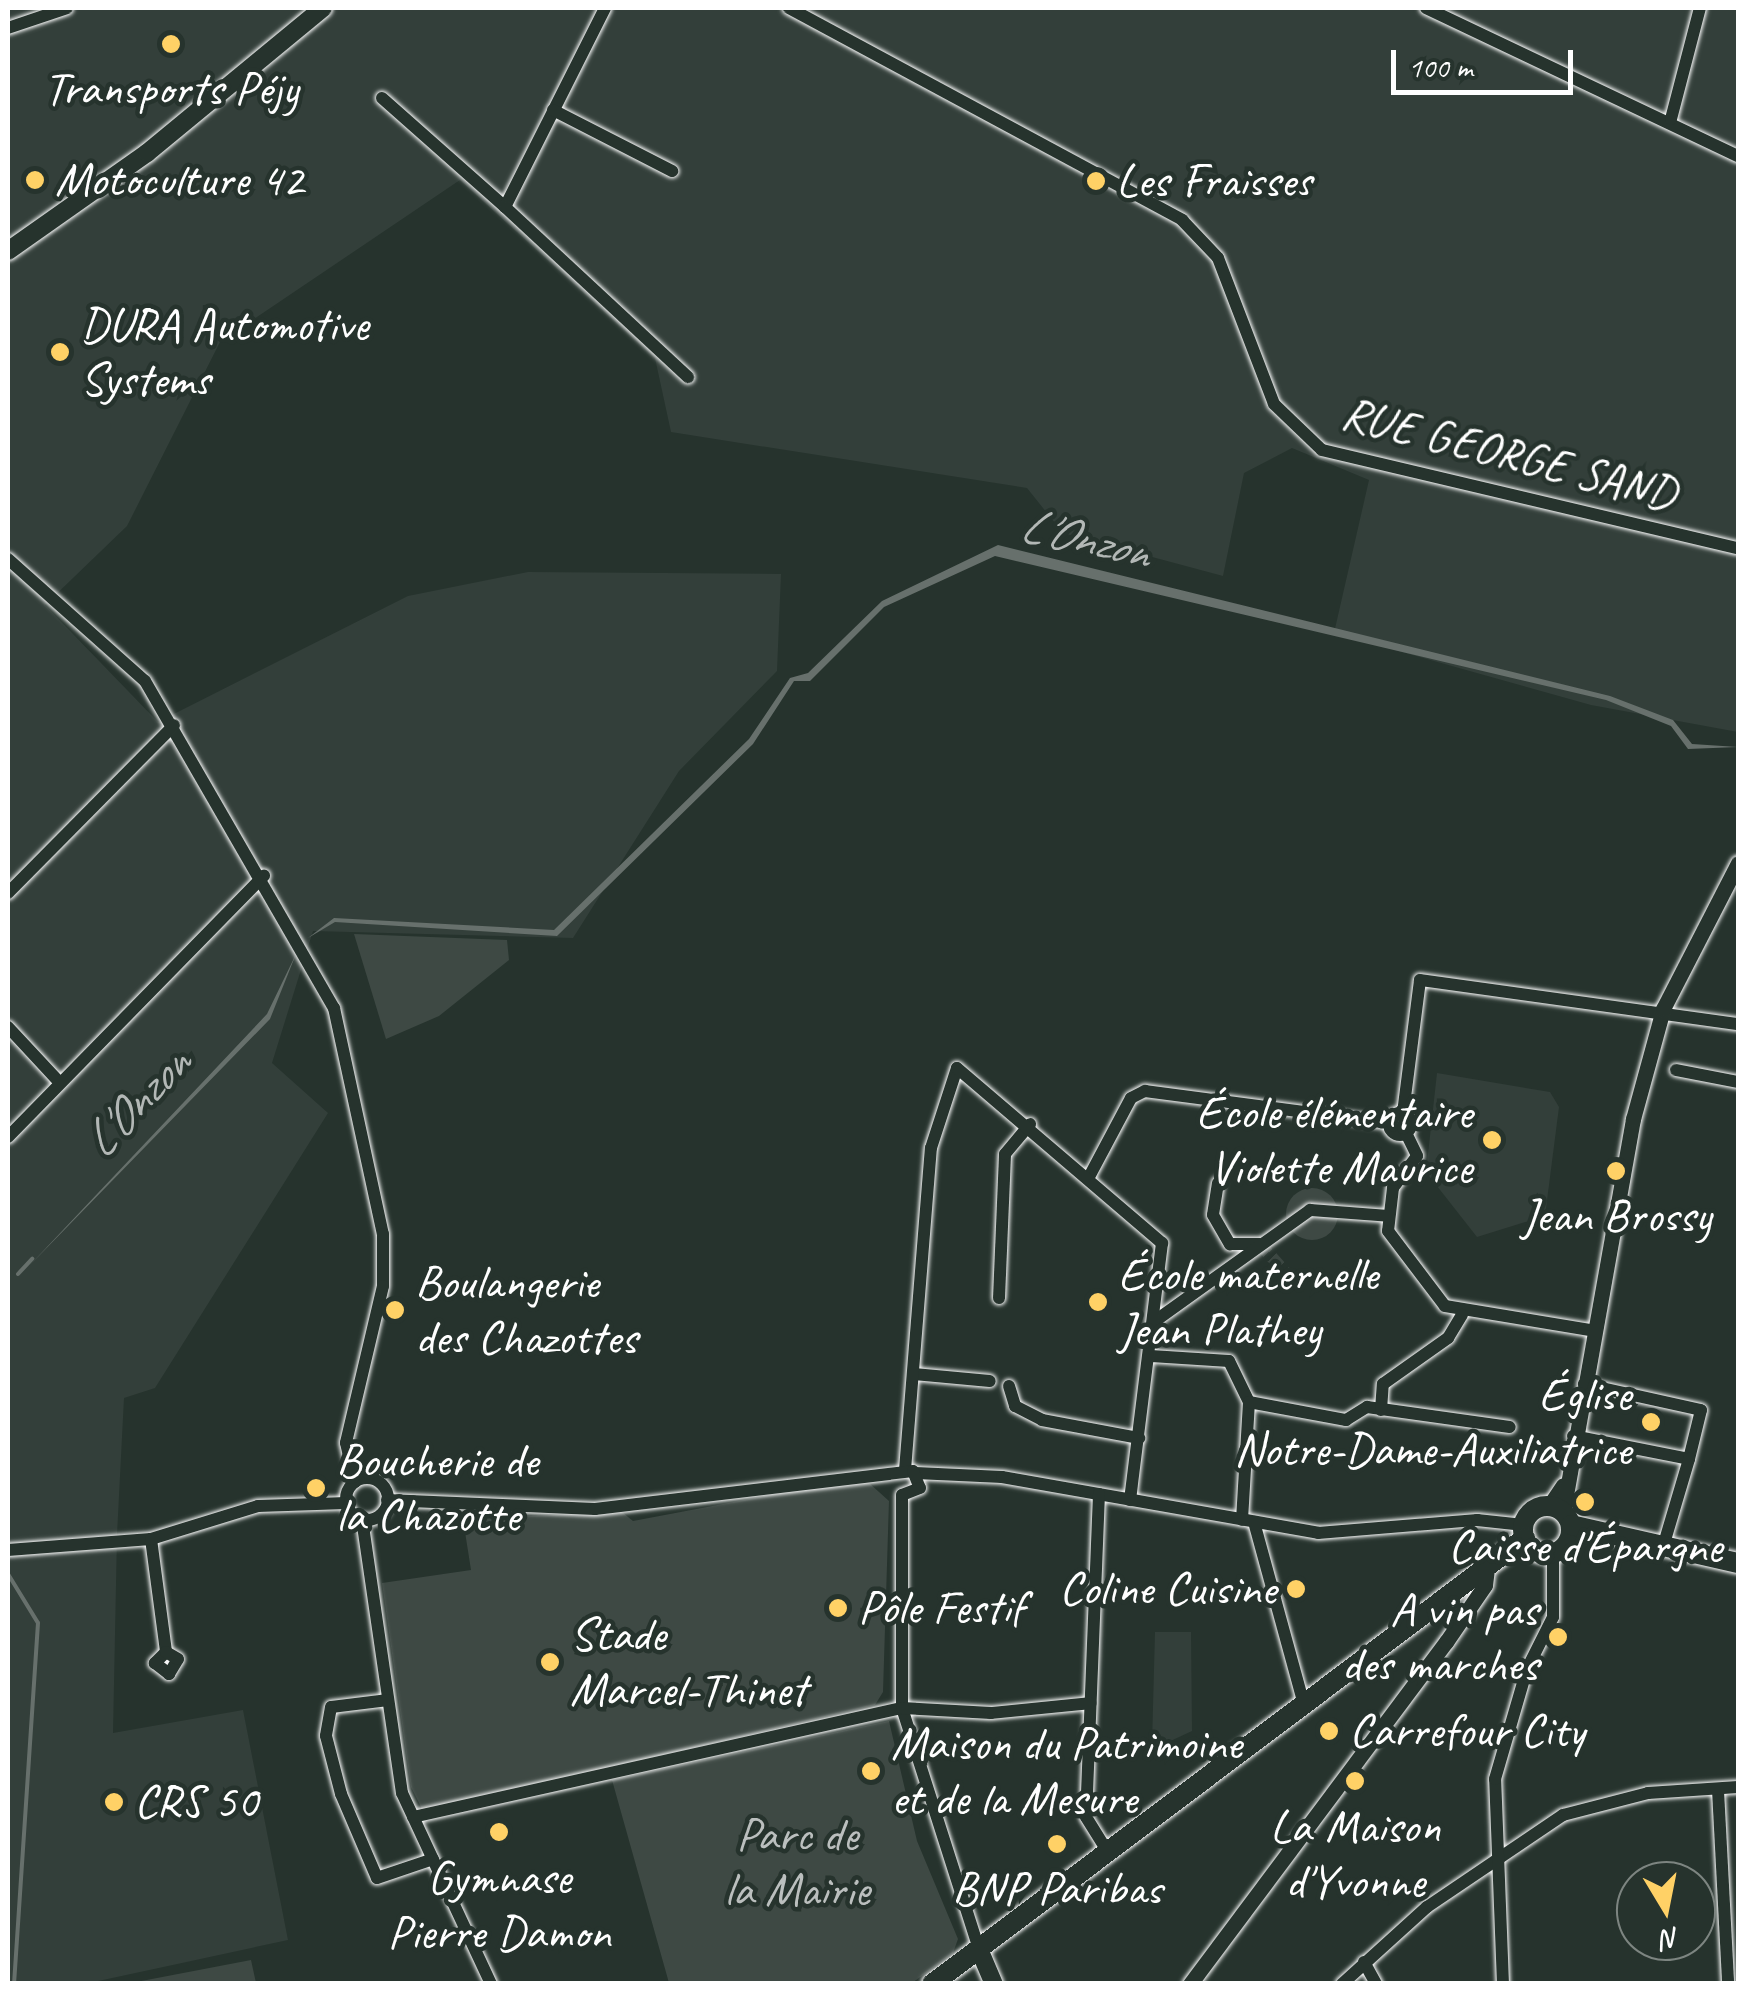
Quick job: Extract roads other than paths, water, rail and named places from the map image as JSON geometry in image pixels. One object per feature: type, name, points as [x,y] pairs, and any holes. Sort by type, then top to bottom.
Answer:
[{"type":"main road","points":[[8,252],[162,142],[322,8]]},
{"type":"main road","points":[[1524,1531],[1552,1553],[1561,1514]]},
{"type":"main road","points":[[932,1984],[1524,1531],[1561,1514],[1663,1547],[1738,1563]]},
{"type":"main road","points":[[979,1950],[994,1984]]},
{"type":"street","points":[[8,28],[67,8]]},
{"type":"street","points":[[504,207],[605,8]]},
{"type":"street","name":"RUE GEORGE SAND","points":[[788,8],[1182,220],[1218,258],[1274,404],[1322,450],[1738,548]]},
{"type":"street","points":[[1426,8],[1671,119],[1738,156]]},
{"type":"street","points":[[1671,119],[1700,8]]},
{"type":"street","points":[[382,98],[688,376]]},
{"type":"street","points":[[553,110],[672,171]]},
{"type":"street","points":[[8,558],[145,681],[264,876],[334,1008],[384,1234],[383,1286],[346,1443],[355,1482],[346,1503]]},
{"type":"street","points":[[8,893],[174,726]]},
{"type":"street","points":[[1561,1514],[1573,1436],[1663,1009],[1738,863]]},
{"type":"street","points":[[8,1136],[264,876]]},
{"type":"street","points":[[1596,1331],[1462,1315],[1445,1306],[1388,1231],[1393,1188],[1417,1156],[1406,1134],[1403,1113],[1420,980],[1663,1009],[1738,1024]]},
{"type":"street","points":[[8,1027],[60,1083]]},
{"type":"street","points":[[979,1950],[902,1708],[902,1495],[931,1148],[958,1068],[1030,1124],[1162,1243],[1151,1356],[1130,1500]]},
{"type":"street","points":[[1676,1070],[1738,1082]]},
{"type":"street","points":[[1089,1177],[1131,1098],[1145,1091],[1389,1122],[1406,1134]]},
{"type":"street","points":[[1389,1122],[1403,1113]]},
{"type":"street","points":[[999,1298],[1005,1154],[1030,1124]]},
{"type":"street","points":[[1218,1183],[1213,1215],[1230,1244],[1260,1244]]},
{"type":"street","points":[[1155,1321],[1310,1210],[1389,1216]]},
{"type":"street","points":[[1382,1410],[1383,1384],[1448,1338],[1462,1315]]},
{"type":"street","points":[[1151,1356],[1229,1361],[1249,1402],[1248,1521],[1303,1701]]},
{"type":"street","points":[[914,1374],[990,1381]]},
{"type":"street","points":[[1584,1384],[1701,1410],[1663,1547]]},
{"type":"street","points":[[1009,1386],[1015,1406],[1042,1420],[1139,1438]]},
{"type":"street","points":[[1249,1402],[1346,1420],[1382,1410],[1510,1427]]},
{"type":"street","points":[[1573,1436],[1690,1459]]},
{"type":"street","points":[[362,1520],[388,1500],[595,1509],[870,1470],[1099,1494],[1318,1533],[1477,1520],[1524,1531]]},
{"type":"street","points":[[902,1495],[920,1488],[906,1473]]},
{"type":"street","points":[[355,1482],[377,1481],[388,1500]]},
{"type":"street","points":[[1099,1494],[1086,1817],[1108,1850]]},
{"type":"street","points":[[8,1550],[151,1539],[258,1506],[346,1503],[362,1520],[388,1700],[413,1817],[491,1984]]},
{"type":"street","points":[[151,1539],[166,1652]]},
{"type":"street","points":[[1503,1984],[1495,1779],[1527,1669],[1553,1617],[1552,1553]]},
{"type":"street","points":[[1190,1984],[1485,1585],[1485,1563]]},
{"type":"street","points":[[388,1700],[331,1707],[326,1736],[341,1794],[377,1878],[433,1859]]},
{"type":"street","points":[[413,1817],[902,1708],[992,1713],[1091,1703]]},
{"type":"street","points":[[1342,1984],[1364,1962],[1562,1815],[1648,1794],[1738,1786]]},
{"type":"street","points":[[1718,1790],[1728,1984]]},
{"type":"street","points":[[1364,1962],[1376,1984]]},
{"type":"waterway","name":"L'Onzon","points":[[18,1274],[32,1259]]},
{"type":"waterway","name":"L'Onzon","points":[[8,1574],[38,1623],[14,1984]]},
{"type":"tunnel","points":[[1260,1244],[1285,1272]]},
{"type":"place","name":"Transports Péjy","points":[[171,44]]},
{"type":"place","name":"Motoculture 42","points":[[35,180]]},
{"type":"place","name":"Les Fraisses","points":[[1096,181]]},
{"type":"place","name":"DURA Automotive Systems","points":[[60,352]]},
{"type":"place","name":"École élémentaire Violette Maurice","points":[[1492,1140]]},
{"type":"place","name":"Jean Brossy","points":[[1616,1171]]},
{"type":"place","name":"École maternelle Jean Plathey","points":[[1098,1302]]},
{"type":"place","name":"Boulangerie des Chazottes","points":[[395,1310]]},
{"type":"place","name":"Église Notre-Dame-Auxiliatrice","points":[[1651,1422]]},
{"type":"place","name":"Boucherie de la Chazotte","points":[[316,1488]]},
{"type":"place","name":"Caisse d'Épargne","points":[[1585,1502]]},
{"type":"place","name":"Coline Cuisine","points":[[1296,1589]]},
{"type":"place","name":"Pôle Festif","points":[[838,1608]]},
{"type":"place","name":"A vin pas des marches","points":[[1558,1637]]},
{"type":"place","name":"Stade Marcel-Thinet","points":[[550,1662]]},
{"type":"place","name":"Carrefour City","points":[[1329,1731]]},
{"type":"place","name":"Maison du Patrimoine et de la Mesure","points":[[871,1771]]},
{"type":"place","name":"La Maison d'Yvonne","points":[[1355,1781]]},
{"type":"place","name":"CRS 50","points":[[114,1802]]},
{"type":"place","name":"Gymnase Pierre Damon","points":[[499,1832]]},
{"type":"place","name":"BNP Paribas","points":[[1057,1844]]},
{"type":"park label","name":"Parc de la Mairie","points":[[797,1862]]}]
